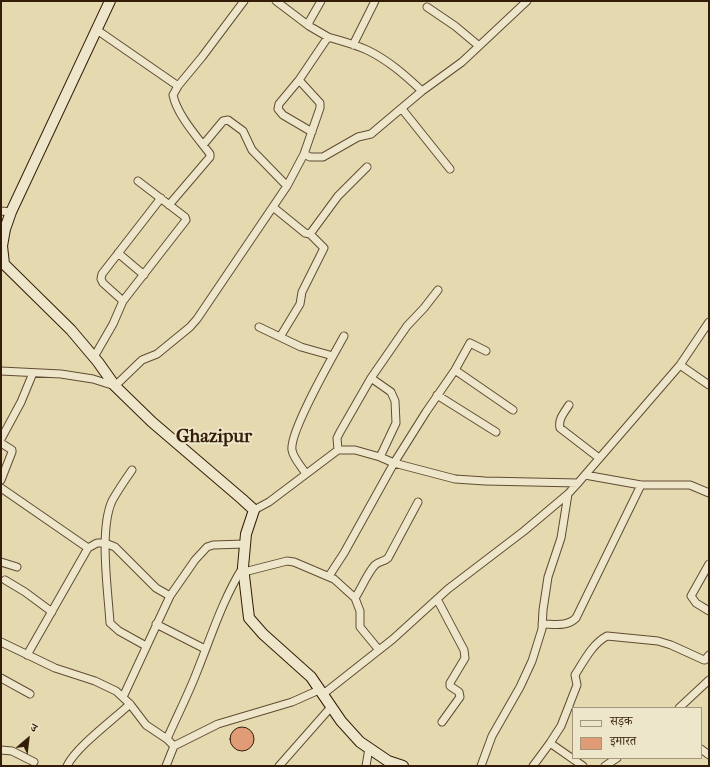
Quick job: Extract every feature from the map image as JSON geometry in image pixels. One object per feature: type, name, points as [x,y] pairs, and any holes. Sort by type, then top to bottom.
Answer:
[{"type":"street","points":[[110,1],[6,212],[6,229],[2,246],[3,267],[71,330],[94,357],[115,386],[152,422],[254,510]]},
{"type":"street","points":[[169,205],[208,160],[210,154],[185,120],[174,101],[173,95],[178,86],[244,1]]},
{"type":"street","points":[[276,1],[309,26],[328,37],[365,49],[383,59],[404,74],[422,91]]},
{"type":"street","points":[[309,26],[309,22],[321,1]]},
{"type":"street","points":[[353,45],[375,1]]},
{"type":"street","points":[[304,154],[310,157],[323,157],[358,136],[371,134],[422,91],[462,62],[527,1]]},
{"type":"street","points":[[427,7],[455,26],[479,46]]},
{"type":"street","points":[[96,30],[178,86]]},
{"type":"street","points":[[312,132],[283,115],[278,109],[279,104],[299,80],[328,37]]},
{"type":"street","points":[[115,386],[142,360],[157,354],[190,327],[287,186],[304,154],[320,108],[320,103],[299,80]]},
{"type":"street","points":[[402,109],[450,169]]},
{"type":"street","points":[[203,145],[223,121],[228,120],[243,130],[252,150],[287,186]]},
{"type":"street","points":[[310,234],[338,196],[367,167]]},
{"type":"street","points":[[94,357],[113,324],[123,301],[186,220],[185,217],[138,181]]},
{"type":"street","points":[[123,301],[103,283],[101,279],[102,274],[160,198]]},
{"type":"street","points":[[273,207],[305,232],[310,234],[324,248],[302,292],[300,304],[280,337]]},
{"type":"street","points":[[118,253],[144,275]]},
{"type":"street","points":[[338,450],[337,438],[371,378],[407,326],[438,290]]},
{"type":"street","points":[[166,766],[174,746],[218,724],[321,692],[380,650],[438,599],[568,494],[680,365],[709,322]]},
{"type":"street","points":[[259,327],[302,346],[333,356]]},
{"type":"street","points":[[306,474],[292,452],[292,442],[305,410],[344,336]]},
{"type":"street","points":[[329,576],[344,553],[394,463],[470,343],[486,351]]},
{"type":"street","points":[[680,365],[709,385]]},
{"type":"street","points":[[454,370],[513,410]]},
{"type":"street","points":[[1,371],[61,374],[93,379],[115,386]]},
{"type":"street","points":[[1,439],[21,402],[33,373]]},
{"type":"street","points":[[371,378],[391,392],[395,401],[396,423],[380,457]]},
{"type":"street","points":[[437,395],[496,432]]},
{"type":"street","points":[[569,406],[560,420],[560,428],[599,458]]},
{"type":"street","points":[[1,443],[12,450],[1,480]]},
{"type":"street","points":[[403,766],[388,761],[360,742],[331,708],[310,677],[262,634],[249,618],[244,569],[245,544],[246,534],[254,510],[269,502],[338,450],[355,450],[380,457],[394,463],[455,479],[578,483]]},
{"type":"street","points":[[132,470],[112,502],[107,517],[105,543],[110,623],[119,631],[146,646]]},
{"type":"street","points":[[585,475],[641,484],[690,485],[709,492]]},
{"type":"street","points":[[542,624],[571,623],[576,618],[641,484]]},
{"type":"street","points":[[1,488],[88,548]]},
{"type":"street","points":[[481,766],[492,736],[520,687],[532,661],[542,629],[542,610],[548,577],[561,538],[568,494]]},
{"type":"street","points":[[355,598],[374,566],[379,562],[386,561],[388,558],[418,502]]},
{"type":"street","points":[[27,656],[88,548],[97,543],[105,543],[115,547],[156,588],[170,596]]},
{"type":"street","points":[[123,697],[170,596],[195,560],[208,547],[213,545],[245,544]]},
{"type":"street","points":[[167,739],[198,669],[217,619],[236,579],[244,569],[287,561],[294,562],[329,576],[344,586],[355,598],[360,611],[360,627],[380,650]]},
{"type":"street","points":[[1,562],[17,566]]},
{"type":"street","points":[[709,564],[691,596],[696,603],[709,611]]},
{"type":"street","points":[[4,580],[25,592],[52,612]]},
{"type":"street","points":[[438,599],[464,650],[465,658],[450,683],[450,686],[459,692],[460,697],[442,722]]},
{"type":"street","points":[[156,624],[205,649]]},
{"type":"street","points":[[533,766],[561,726],[577,686],[575,675],[594,646],[601,639],[607,636],[658,641],[687,651],[704,660],[709,655]]},
{"type":"street","points":[[1,642],[27,656],[55,668],[116,691],[130,704],[146,725],[167,739],[174,746]]},
{"type":"street","points":[[1,678],[30,694]]},
{"type":"street","points":[[680,707],[709,680]]},
{"type":"street","points":[[67,766],[69,761],[81,748],[130,704]]},
{"type":"street","points":[[279,766],[331,708]]},
{"type":"street","points":[[550,743],[572,758]]},
{"type":"street","points":[[366,766],[369,748]]},
{"type":"street","points":[[1,750],[12,751],[34,762]]},
{"type":"street","points":[[573,759],[583,766]]},
{"type":"street","points":[[605,766],[616,759]]},
{"type":"building","points":[[242,727],[251,730],[254,739],[251,748],[242,751],[233,748],[230,739],[233,730]]},
{"type":"district","name":"Ghazipur","points":[[214,437]]}]
